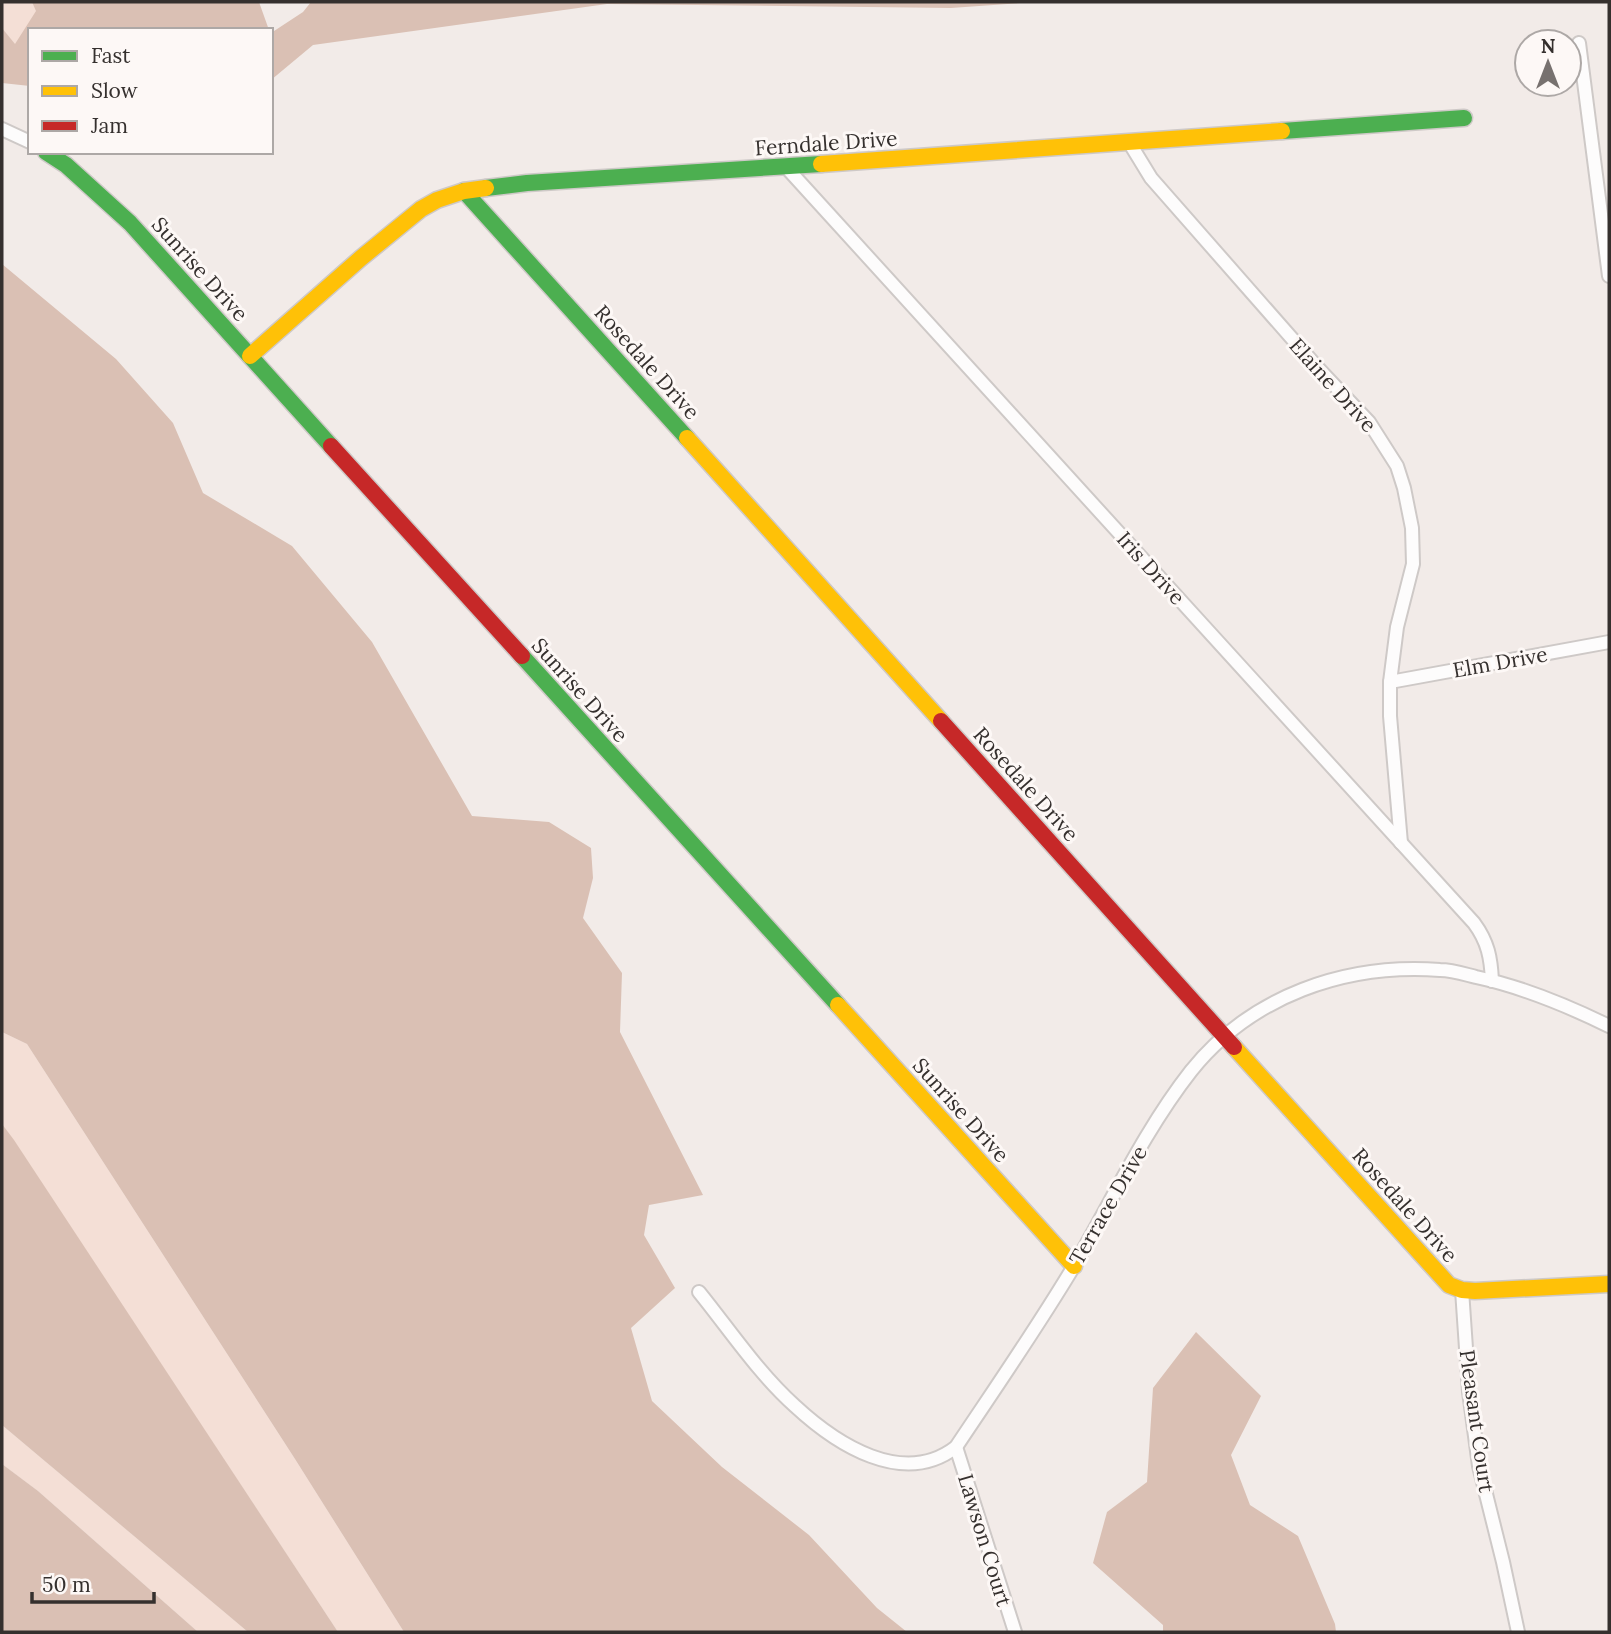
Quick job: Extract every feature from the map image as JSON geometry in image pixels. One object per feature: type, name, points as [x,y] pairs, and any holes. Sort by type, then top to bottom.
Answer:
[{"type":"street","points":[[1583,75],[1609,276]]},
{"type":"street","name":"Ferndale Drive","points":[[250,356],[421,209],[437,200],[464,191],[527,183],[1464,118]]},
{"type":"street","points":[[2,129],[28,141]]},
{"type":"street","name":"Elaine Drive","points":[[1129,142],[1151,178],[1317,367],[1369,422],[1396,466],[1404,488],[1412,528],[1413,564],[1396,627],[1391,682],[1390,716],[1401,843]]},
{"type":"street","name":"Sunrise Drive","points":[[49,154],[66,165],[130,223],[1074,1266]]},
{"type":"street","name":"Iris Drive","points":[[786,167],[1483,934],[1491,956],[1493,981]]},
{"type":"street","name":"Rosedale Drive","points":[[464,191],[1449,1285],[1475,1291],[1609,1284]]},
{"type":"street","name":"Elm Drive","points":[[1391,682],[1609,642]]},
{"type":"street","name":"Terrace Drive","points":[[699,1292],[779,1390],[795,1407],[834,1438],[866,1455],[896,1464],[927,1462],[944,1456],[956,1447],[1039,1324],[1152,1128],[1191,1071],[1224,1036],[1248,1016],[1300,990],[1346,975],[1391,969],[1442,970],[1524,990],[1572,1008],[1609,1026]]},
{"type":"street","name":"Pleasant Court","points":[[1462,1290],[1469,1392],[1479,1466],[1518,1632]]},
{"type":"street","name":"Lawson Court","points":[[956,1447],[1015,1632]]},
{"type":"shaded area","points":[[2,2],[32,2],[37,11],[15,45],[2,28]]},
{"type":"shaded area","points":[[32,2],[259,2],[268,28],[28,28],[28,86],[2,83],[2,28],[15,44],[36,11]]},
{"type":"shaded area","points":[[311,2],[1034,2],[951,8],[607,4],[313,45],[273,78],[273,32],[303,12]]},
{"type":"shaded area","points":[[2,264],[116,359],[173,423],[203,493],[292,546],[372,642],[472,816],[549,822],[591,848],[593,878],[583,918],[622,973],[620,1032],[703,1195],[649,1205],[644,1235],[675,1288],[631,1328],[652,1401],[722,1467],[809,1535],[877,1608],[907,1632],[404,1632],[27,1044],[2,1032]]},
{"type":"shaded area","points":[[2,1032],[27,1044],[404,1632],[338,1632],[2,1124]]},
{"type":"shaded area","points":[[2,1124],[338,1632],[248,1632],[2,1425]]},
{"type":"shaded area","points":[[1196,1332],[1261,1396],[1231,1455],[1250,1505],[1298,1536],[1336,1632],[1163,1632],[1163,1625],[1093,1563],[1107,1512],[1147,1482],[1153,1388]]},
{"type":"shaded area","points":[[2,1425],[248,1632],[198,1632],[38,1491],[2,1464]]},
{"type":"shaded area","points":[[2,1464],[38,1491],[198,1632],[2,1632]]},
{"type":"traffic: fast","points":[[1282,131],[1464,118]]},
{"type":"traffic: fast","points":[[49,154],[66,165],[130,223],[331,446]]},
{"type":"traffic: fast","points":[[486,188],[821,164]]},
{"type":"traffic: fast","points":[[464,191],[687,438]]},
{"type":"traffic: fast","points":[[522,656],[838,1005]]},
{"type":"traffic: slow","points":[[821,164],[1282,131]]},
{"type":"traffic: slow","points":[[250,356],[421,209],[437,200],[464,191],[486,188]]},
{"type":"traffic: slow","points":[[687,438],[941,721]]},
{"type":"traffic: slow","points":[[838,1005],[1074,1266]]},
{"type":"traffic: slow","points":[[1234,1047],[1449,1285],[1475,1291],[1609,1284]]},
{"type":"traffic: jam","points":[[331,446],[522,656]]},
{"type":"traffic: jam","points":[[941,721],[1234,1047]]}]
